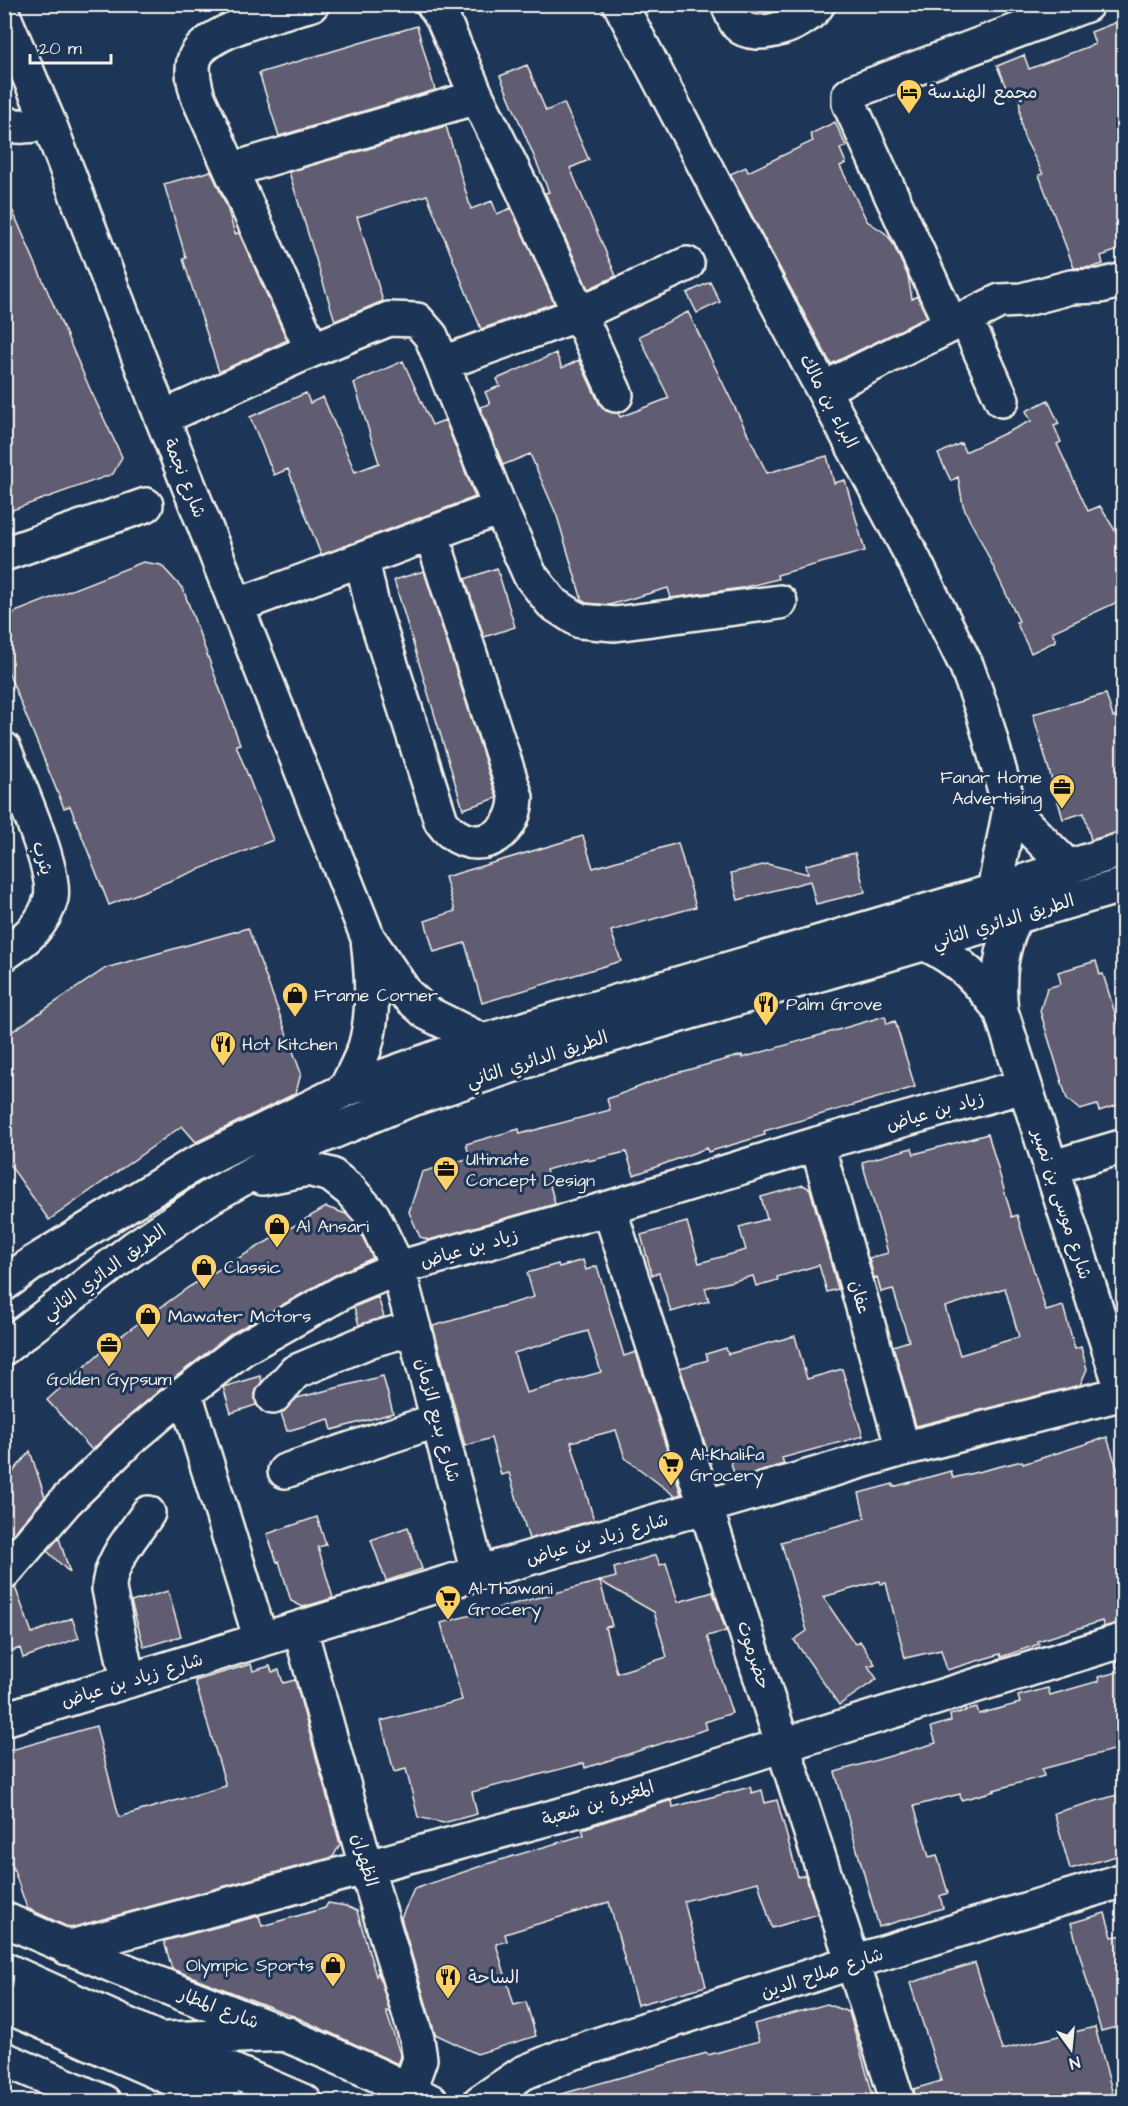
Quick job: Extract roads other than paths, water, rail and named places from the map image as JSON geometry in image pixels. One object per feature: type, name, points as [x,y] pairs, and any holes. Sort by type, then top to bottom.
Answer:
[{"type":"street","points":[[312,4],[243,25],[213,37],[194,58],[192,76],[198,97],[312,350]]},
{"type":"street","points":[[433,4],[443,19],[616,395]]},
{"type":"street","name":"البراء بن مالك","points":[[620,4],[914,558],[967,667],[983,712],[1010,809],[994,891]]},
{"type":"street","points":[[728,4],[738,25],[753,33],[774,30],[801,20],[818,4]]},
{"type":"street","points":[[1002,400],[962,331],[849,104],[849,95],[1086,5]]},
{"type":"street","name":"شارع نجمة","points":[[4,17],[49,123],[162,418],[368,938],[406,994],[427,1013],[483,1041]]},
{"type":"street","points":[[231,170],[477,97]]},
{"type":"street","points":[[4,123],[11,126],[49,123]]},
{"type":"street","points":[[443,363],[579,314],[687,264]]},
{"type":"street","points":[[828,398],[962,331],[1000,301],[1022,300],[1071,287],[1100,286],[1124,280]]},
{"type":"street","points":[[162,418],[312,350],[389,319],[417,320],[431,336],[443,363],[500,508],[530,575],[552,603],[580,621],[615,624],[780,602]]},
{"type":"street","points":[[4,554],[146,505]]},
{"type":"street","points":[[236,606],[500,508]]},
{"type":"street","points":[[362,560],[372,605],[441,821],[448,832],[459,839],[474,842],[499,835],[513,819],[516,797],[431,533]]},
{"type":"street","points":[[319,576],[348,588],[372,605]]},
{"type":"street","name":"يثرب","points":[[4,749],[45,854],[51,897],[42,919],[28,937],[4,954]]},
{"type":"street","name":"البراء بن مالك","points":[[1010,809],[1068,867]]},
{"type":"street","name":"الطريق الدائري الثاني","points":[[4,1284],[33,1263],[191,1167],[345,1090],[483,1041],[994,891],[1124,849]]},
{"type":"street","name":"الطريق الدائري الثاني","points":[[4,1348],[134,1248],[210,1197],[306,1143],[409,1100],[544,1055],[1124,885]]},
{"type":"street","name":"شارع موسى بن نصير","points":[[1015,916],[1005,940],[1000,965],[998,985],[1001,1011],[1123,1394]]},
{"type":"street","name":"شارع نجمة","points":[[345,1090],[365,1047],[370,1019],[371,968],[368,938]]},
{"type":"street","name":"شارع موسى بن نصير","points":[[926,944],[950,956],[971,973],[1001,1011]]},
{"type":"street","name":"زياد بن عياض","points":[[4,1574],[66,1501],[128,1441],[185,1393],[242,1349],[348,1288],[398,1268],[609,1208],[818,1144],[1024,1086]]},
{"type":"street","name":"عفان","points":[[818,1144],[903,1449]]},
{"type":"street","points":[[1050,1168],[1124,1146]]},
{"type":"street","name":"شارع بديع الزمان","points":[[210,1197],[261,1178],[308,1169],[331,1175],[350,1190],[373,1216],[398,1268],[478,1573]]},
{"type":"street","name":"حضرموت","points":[[609,1208],[898,2102]]},
{"type":"street","points":[[273,1397],[295,1372],[370,1340],[414,1328]]},
{"type":"street","points":[[185,1393],[261,1640]]},
{"type":"street","name":"شارع زياد بن عياض","points":[[4,1719],[478,1573],[903,1449],[1123,1394]]},
{"type":"street","points":[[285,1472],[438,1420]]},
{"type":"street","points":[[128,1682],[109,1589],[109,1577],[148,1513]]},
{"type":"street","name":"الظهران","points":[[300,1629],[417,2039],[420,2059],[420,2096]]},
{"type":"street","name":"المغيرة بن شعبة","points":[[67,1948],[579,1810],[783,1744],[1124,1640]]},
{"type":"street","name":"شارع صلاح الدين","points":[[480,2102],[523,2073],[566,2055],[853,1962],[1124,1880]]},
{"type":"street","name":"شارع المطار","points":[[4,1919],[67,1948],[288,2034],[420,2096]]},
{"type":"street","points":[[4,1969],[305,2102]]},
{"type":"street","points":[[4,2005],[225,2102]]},
{"type":"street","points":[[159,2039],[288,2034]]},
{"type":"street","points":[[4,2059],[104,2102]]},
{"type":"street","points":[[507,2102],[513,2086],[523,2073]]},
{"type":"place","name":"مجمع الهندسة","points":[[909,115]]},
{"type":"place","name":"Fanar Home Advertising","points":[[1062,810]]},
{"type":"place","name":"Frame Corner","points":[[295,1018]]},
{"type":"place","name":"Palm Grove","points":[[766,1027]]},
{"type":"place","name":"Hot Kitchen","points":[[223,1067]]},
{"type":"place","name":"Ultimate Concept Design","points":[[446,1192]]},
{"type":"place","name":"Al Ansari","points":[[277,1249]]},
{"type":"place","name":"Classic","points":[[204,1290]]},
{"type":"place","name":"Mawater Motors","points":[[148,1339]]},
{"type":"place","name":"Golden Gypsum","points":[[109,1368]]},
{"type":"place","name":"Al-Khalifa Grocery","points":[[671,1487]]},
{"type":"place","name":"Al-Thawani Grocery","points":[[448,1621]]},
{"type":"place","name":"Olympic Sports","points":[[333,1988]]},
{"type":"place","name":"الساحة","points":[[448,2000]]}]
